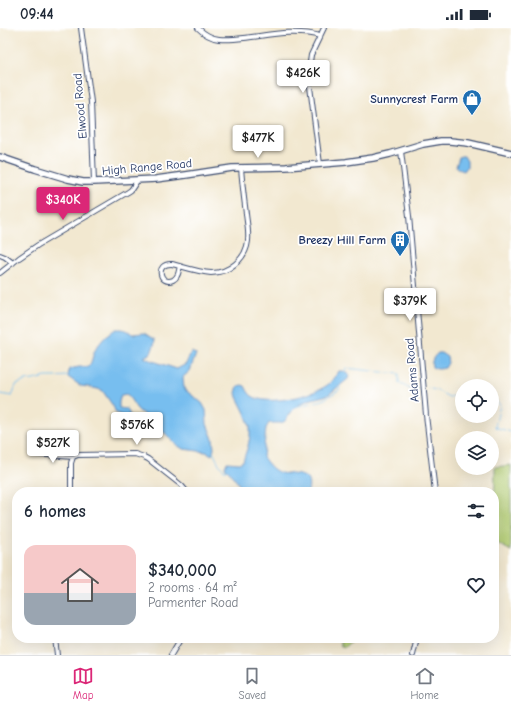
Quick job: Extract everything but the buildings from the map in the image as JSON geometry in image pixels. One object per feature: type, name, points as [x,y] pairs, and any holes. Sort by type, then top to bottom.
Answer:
[{"type":"street","name":"Elwood Road","points":[[81,28],[91,102],[94,182]]},
{"type":"street","points":[[198,28],[208,36],[220,39],[234,39],[296,32],[320,36]]},
{"type":"street","points":[[320,164],[309,69],[311,55],[324,28]]},
{"type":"street","name":"High Range Road","points":[[0,157],[35,170],[63,178],[83,182],[94,182],[137,181],[241,167],[272,168],[346,162],[373,158],[432,142],[450,140],[511,153]]},
{"type":"street","name":"Adams Road","points":[[401,151],[409,216],[426,415],[435,487]]},
{"type":"street","points":[[180,266],[174,280],[168,281],[163,279],[161,271],[166,264],[180,266],[205,272],[217,272],[233,266],[245,253],[248,235],[241,167]]},
{"type":"street","points":[[0,273],[38,245],[131,190],[137,181]]},
{"type":"street","points":[[0,255],[13,263]]},
{"type":"street","points":[[35,454],[73,457],[78,455],[131,453],[140,455],[153,463],[182,487]]},
{"type":"street","points":[[71,487],[71,465],[73,457]]},
{"type":"street","points":[[56,643],[57,655]]},
{"type":"street","points":[[171,655],[178,643]]},
{"type":"street","points":[[414,655],[416,643]]},
{"type":"green space","points":[[511,465],[511,551],[499,544],[499,487],[495,487],[495,475],[499,475],[499,466]]},
{"type":"green space","points":[[340,643],[349,643],[344,648]]},
{"type":"water","points":[[464,156],[467,161],[467,167],[464,171],[458,169],[456,166],[459,157]]},
{"type":"water","points":[[116,329],[125,330],[132,334],[144,333],[155,340],[151,353],[144,357],[177,369],[186,364],[191,352],[196,354],[190,371],[183,377],[184,389],[202,403],[206,410],[207,424],[213,439],[214,449],[212,455],[206,452],[183,449],[174,443],[137,409],[127,394],[121,395],[119,402],[119,408],[127,409],[130,415],[125,417],[116,413],[102,390],[81,386],[68,377],[69,369],[88,367],[98,345],[106,336]]},
{"type":"water","points":[[438,353],[441,353],[447,357],[448,363],[445,368],[437,369],[432,367],[433,359]]},
{"type":"water","points":[[339,371],[343,371],[349,375],[348,379],[328,395],[308,400],[295,407],[285,421],[281,423],[269,423],[266,428],[263,457],[270,466],[278,472],[303,476],[308,480],[309,487],[240,487],[225,467],[227,462],[239,463],[243,461],[250,436],[250,427],[236,393],[238,386],[245,386],[251,395],[259,399],[280,400],[314,392],[331,382]]},
{"type":"waterway","points":[[344,373],[346,368],[399,374],[399,383],[410,389],[419,389]]},
{"type":"waterway","points":[[0,394],[12,396],[16,385],[25,381],[46,377],[68,376]]},
{"type":"waterway","points":[[295,407],[323,400],[339,390],[340,385]]},
{"type":"waterway","points":[[428,388],[449,397],[455,396]]},
{"type":"waterway","points":[[499,404],[499,409]]},
{"type":"waterway","points":[[496,423],[495,427],[511,432]]},
{"type":"waterway","points":[[213,452],[219,464],[224,470],[228,470]]},
{"type":"place","name":"Sunnycrest Farm","points":[[472,116]]},
{"type":"place","name":"Breezy Hill Farm","points":[[400,257]]}]
